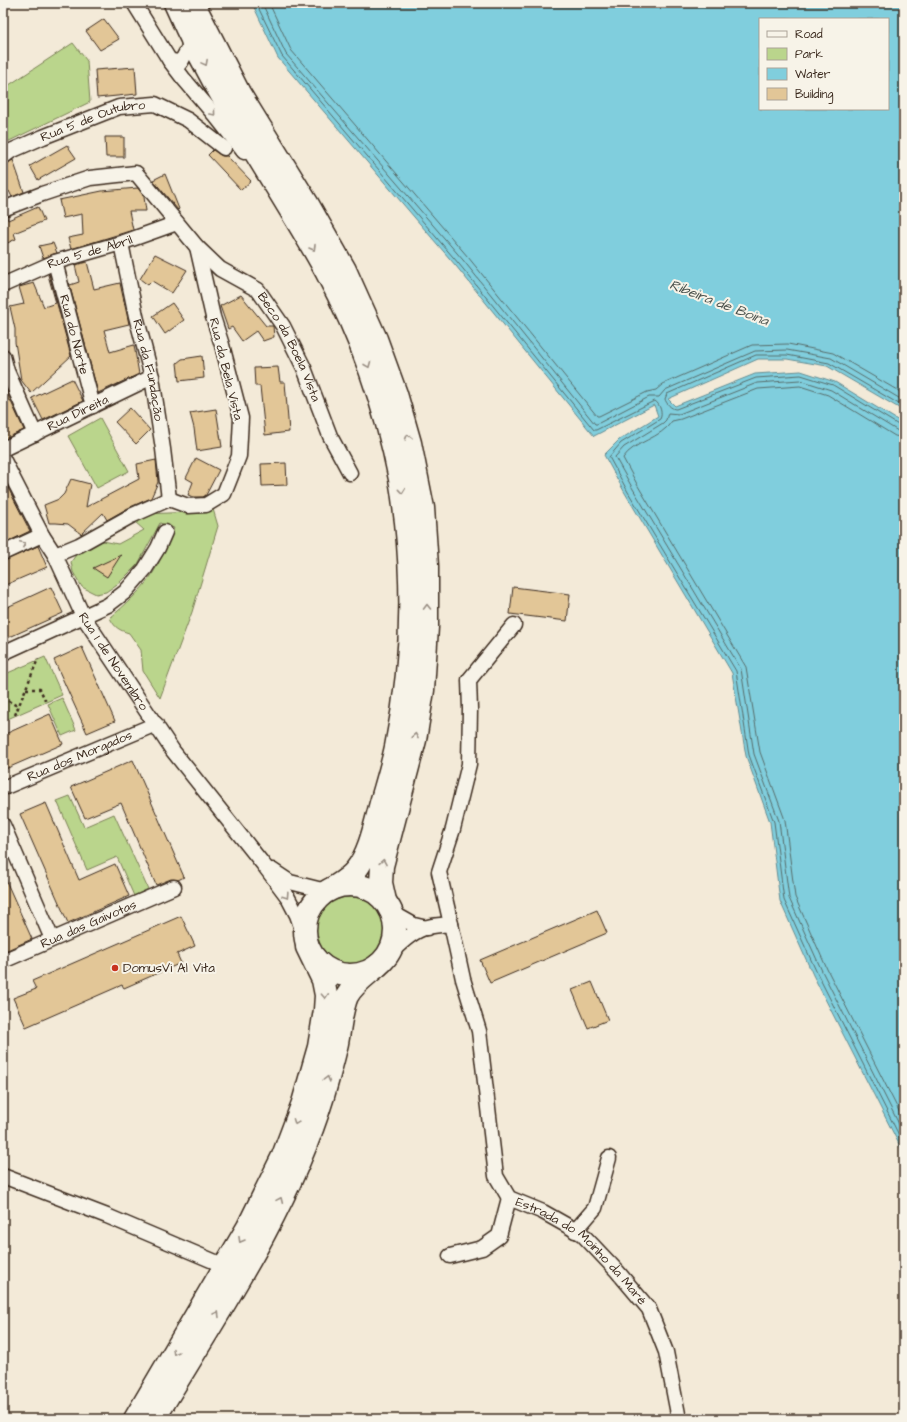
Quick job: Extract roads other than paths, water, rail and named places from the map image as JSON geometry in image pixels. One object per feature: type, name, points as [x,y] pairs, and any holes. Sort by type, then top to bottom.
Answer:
[{"type":"main road","points":[[135,1419],[248,1226],[283,1156],[303,1103],[319,1047],[326,994],[323,980],[306,943],[304,924],[308,911],[316,900],[352,875],[358,868],[366,852],[394,757],[401,722],[410,625],[409,552],[401,482],[388,427],[370,371],[327,272],[228,108],[175,3]]},
{"type":"main road","points":[[154,1419],[237,1281],[271,1220],[303,1150],[322,1096],[336,1048],[347,996],[354,986],[383,960],[394,941],[395,926],[381,883],[382,866],[415,740],[423,690],[427,626],[427,566],[423,508],[410,443],[396,394],[376,339],[345,270],[307,203],[239,93],[194,3]]},
{"type":"main road","points":[[330,889],[347,885],[361,886],[374,892],[388,906]]},
{"type":"main road","points":[[306,943],[314,959],[325,968],[338,974],[351,975],[365,973],[383,960]]},
{"type":"street","points":[[134,3],[170,61],[237,142],[253,166],[302,229]]},
{"type":"street","points":[[170,61],[181,62],[186,54],[189,47],[188,31]]},
{"type":"street","name":"Rua 5 de Outubro","points":[[3,157],[12,151],[43,137],[118,107],[155,104],[188,120],[224,148]]},
{"type":"street","name":"Beco da Boela Vista","points":[[3,209],[90,178],[136,173],[197,247],[220,268],[258,290],[283,326],[304,368],[330,436],[350,473]]},
{"type":"street","name":"Rua 5 de Abril","points":[[3,284],[55,262],[177,223]]},
{"type":"street","name":"Rua da Fundação","points":[[121,242],[136,316],[152,377],[164,449],[169,499]]},
{"type":"street","name":"Rua da Bela Vista","points":[[169,499],[188,506],[206,505],[224,494],[239,456],[241,418],[222,345],[212,316],[197,247]]},
{"type":"street","name":"Rua do Norte","points":[[55,262],[93,406]]},
{"type":"street","points":[[3,356],[7,371],[35,434]]},
{"type":"street","name":"Rua Direita","points":[[3,449],[152,377]]},
{"type":"street","name":"Rua 1 de Novembro","points":[[3,459],[42,535],[55,555],[83,616],[173,751],[263,864]]},
{"type":"street","points":[[55,555],[79,545],[131,516],[169,499]]},
{"type":"street","points":[[3,653],[108,605],[125,592],[145,569],[158,548],[165,532]]},
{"type":"street","points":[[3,553],[42,535]]},
{"type":"street","name":"Estrada do Moinho da Maré","points":[[514,625],[469,680],[469,764],[453,829],[439,872],[463,979],[479,1031],[496,1176],[509,1198],[543,1212],[582,1234],[617,1271],[649,1309],[666,1352],[679,1419]]},
{"type":"street","name":"Rua dos Morgados","points":[[3,788],[156,724]]},
{"type":"street","points":[[3,825],[52,939]]},
{"type":"street","points":[[263,864],[290,882],[330,889]]},
{"type":"street","points":[[263,864],[287,896],[297,915],[306,943]]},
{"type":"street","name":"Rua das Gaivotas","points":[[3,961],[174,886]]},
{"type":"street","points":[[388,906],[414,925],[427,928]]},
{"type":"street","points":[[383,960],[403,941],[427,928],[451,924]]},
{"type":"street","points":[[575,1231],[595,1208],[608,1158]]},
{"type":"street","points":[[3,1176],[107,1216],[225,1266]]},
{"type":"street","points":[[450,1256],[482,1248],[499,1236],[509,1198]]},
{"type":"water","name":"Ribeira de Boina","points":[[252,3],[904,3],[904,411],[827,366],[787,359],[758,359],[668,399],[675,406],[755,374],[801,371],[835,382],[904,424],[904,1154],[813,975],[780,901],[770,822],[746,756],[732,673],[604,455],[619,440],[658,416],[654,405],[594,436],[456,266],[278,58]]},
{"type":"place","name":"DomusVi Al Vita","points":[[115,968]]}]
